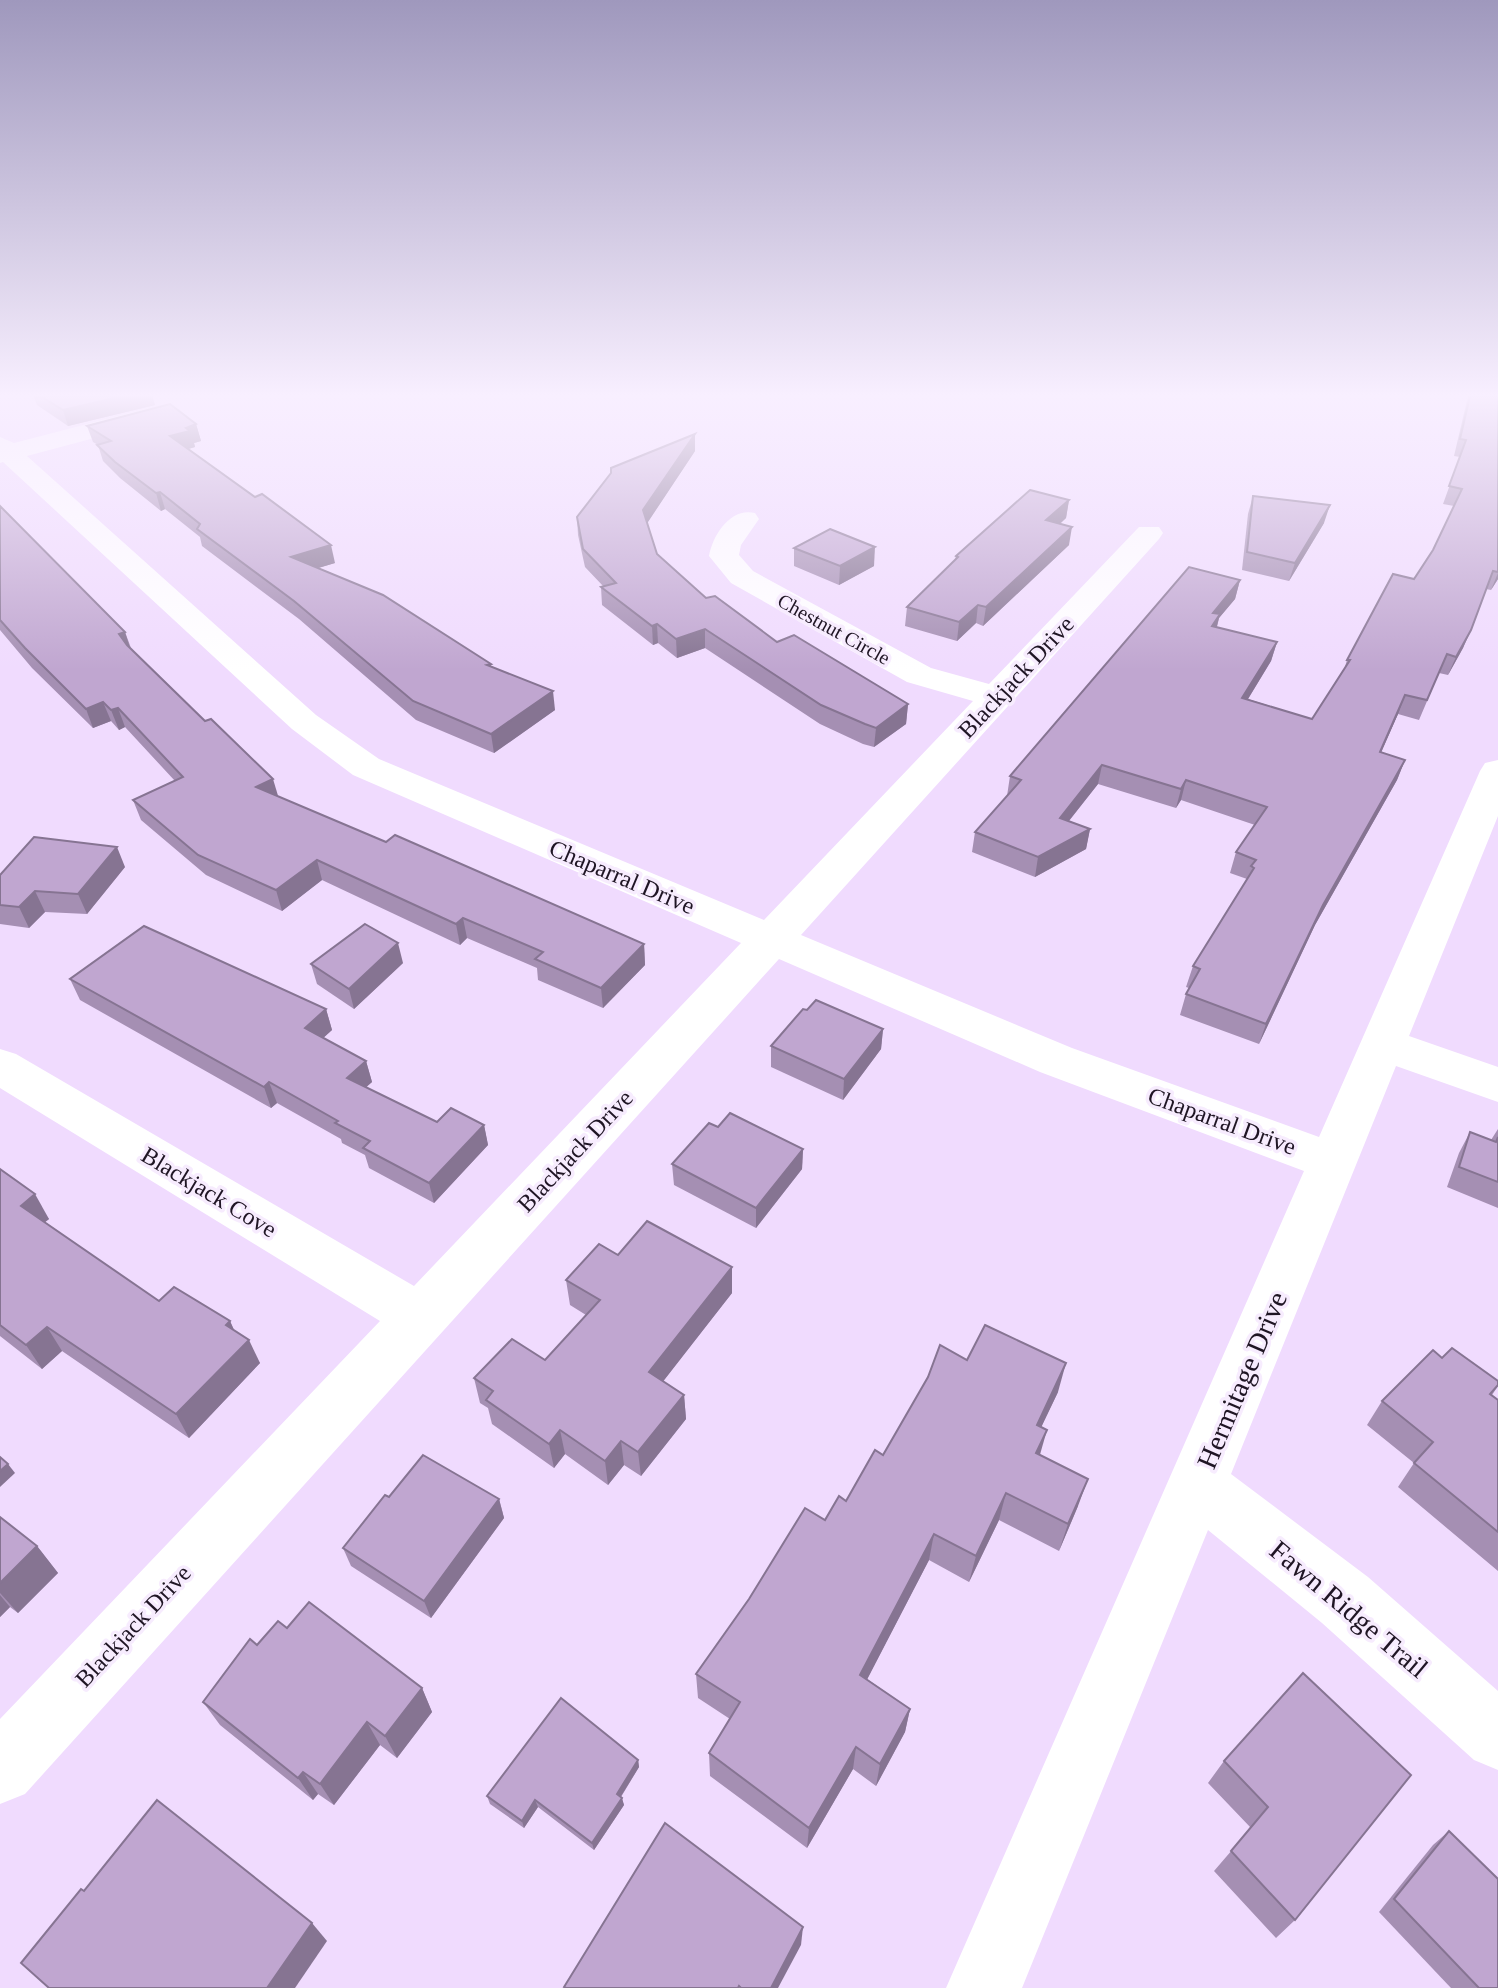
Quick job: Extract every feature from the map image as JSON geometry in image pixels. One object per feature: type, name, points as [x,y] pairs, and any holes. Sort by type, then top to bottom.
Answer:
[{"type":"street","name":"Chaparral Drive","points":[[41,485],[304,722],[345,754],[421,793],[1056,1060],[1334,1162]]},
{"type":"street","name":"Chestnut Circle","points":[[745,519],[726,544],[724,556],[742,577],[908,670],[956,688],[997,697]]},
{"type":"street","name":"Blackjack Drive","points":[[0,1769],[1149,533]]},
{"type":"street","name":"Hermitage Drive","points":[[984,1988],[1497,775]]},
{"type":"street","points":[[1383,1044],[1498,1085]]},
{"type":"street","name":"Blackjack Cove","points":[[0,1066],[419,1317]]},
{"type":"street","name":"Fawn Ridge Trail","points":[[1198,1485],[1345,1600],[1498,1736]]},
{"type":"building","points":[[145,485],[238,485],[255,497],[262,494],[331,545],[291,557],[383,595],[491,664],[487,665],[553,691],[491,734],[413,701],[294,601],[197,529],[200,524],[160,492],[156,493]]},
{"type":"building","points":[[602,485],[660,485],[643,510],[657,554],[706,598],[715,596],[777,642],[794,635],[908,704],[876,728],[821,705],[705,629],[676,639],[657,624],[652,626],[601,587],[616,583],[583,549],[577,517]]},
{"type":"building","points":[[1498,485],[1498,572],[1493,571],[1471,630],[1456,657],[1447,654],[1427,700],[1405,695],[1380,752],[1405,760],[1323,905],[1266,1024],[1186,994],[1200,969],[1193,966],[1254,868],[1251,866],[1256,860],[1236,852],[1267,807],[1186,780],[1181,789],[1102,765],[1060,818],[1090,829],[1038,857],[975,832],[1021,780],[1010,776],[1189,567],[1240,580],[1213,613],[1220,614],[1212,626],[1277,642],[1242,698],[1312,719],[1350,660],[1347,660],[1393,574],[1414,579],[1433,550],[1462,489],[1449,486]]},
{"type":"building","points":[[1030,490],[1069,500],[1046,520],[1072,527],[986,607],[978,605],[959,622],[907,607],[956,556]]},
{"type":"building","points":[[1253,496],[1330,505],[1295,563],[1247,552]]},
{"type":"building","points":[[0,506],[125,632],[119,634],[127,645],[205,721],[211,719],[273,779],[256,787],[386,842],[395,835],[644,944],[601,988],[535,959],[543,952],[463,918],[456,924],[317,860],[276,890],[198,855],[133,800],[183,777],[118,708],[111,710],[103,702],[86,709],[0,620]]},
{"type":"building","points":[[830,529],[875,547],[840,566],[794,548]]},
{"type":"building","points":[[34,837],[117,847],[78,894],[35,891],[19,907],[0,905],[0,875]]},
{"type":"building","points":[[365,924],[398,943],[349,989],[311,964]]},
{"type":"building","points":[[144,926],[326,1009],[305,1028],[366,1061],[347,1078],[437,1122],[451,1108],[484,1125],[429,1183],[363,1148],[370,1141],[335,1123],[338,1121],[269,1082],[264,1087],[70,979]]},
{"type":"building","points":[[816,1000],[883,1029],[844,1079],[771,1046],[803,1009],[807,1010]]},
{"type":"building","points":[[730,1113],[803,1149],[756,1208],[672,1164],[709,1123],[718,1127]]},
{"type":"building","points":[[1470,1132],[1496,1142],[1498,1137],[1498,1182],[1459,1167]]},
{"type":"building","points":[[0,1169],[35,1194],[21,1206],[159,1301],[174,1287],[230,1321],[226,1325],[249,1340],[176,1414],[47,1327],[26,1345],[0,1325]]},
{"type":"building","points":[[647,1221],[732,1267],[649,1372],[684,1395],[638,1452],[621,1441],[605,1461],[560,1430],[549,1444],[486,1400],[493,1391],[474,1378],[512,1339],[545,1360],[600,1300],[566,1280],[599,1244],[618,1255]]},
{"type":"building","points":[[985,1325],[1066,1363],[1037,1425],[1047,1430],[1036,1453],[1088,1479],[1068,1524],[1006,1493],[976,1556],[934,1534],[860,1675],[910,1709],[880,1764],[856,1747],[809,1828],[709,1753],[740,1702],[696,1674],[749,1599],[805,1508],[825,1520],[839,1496],[846,1501],[875,1450],[883,1455],[928,1377],[940,1345],[967,1360]]},
{"type":"building","points":[[1452,1348],[1498,1381],[1490,1394],[1498,1400],[1498,1532],[1414,1463],[1433,1442],[1382,1401],[1433,1350],[1442,1358]]},
{"type":"building","points":[[423,1455],[499,1499],[424,1601],[343,1548],[385,1495],[389,1497]]},
{"type":"building","points":[[0,1457],[8,1464],[0,1471]]},
{"type":"building","points":[[0,1517],[37,1546],[0,1583]]},
{"type":"building","points":[[309,1602],[422,1688],[385,1736],[367,1722],[320,1784],[303,1772],[298,1778],[203,1702],[250,1639],[257,1645],[278,1621],[287,1628]]},
{"type":"building","points":[[1303,1673],[1411,1775],[1295,1920],[1231,1851],[1268,1807],[1224,1761]]},
{"type":"building","points":[[561,1698],[638,1760],[617,1794],[622,1798],[592,1843],[535,1800],[522,1821],[487,1796]]},
{"type":"building","points":[[157,1800],[312,1923],[267,1988],[49,1988],[21,1963]]},
{"type":"building","points":[[665,1823],[803,1927],[771,1988],[564,1987]]},
{"type":"building","points":[[1449,1831],[1498,1879],[1498,1988],[1479,1988],[1394,1899]]}]
